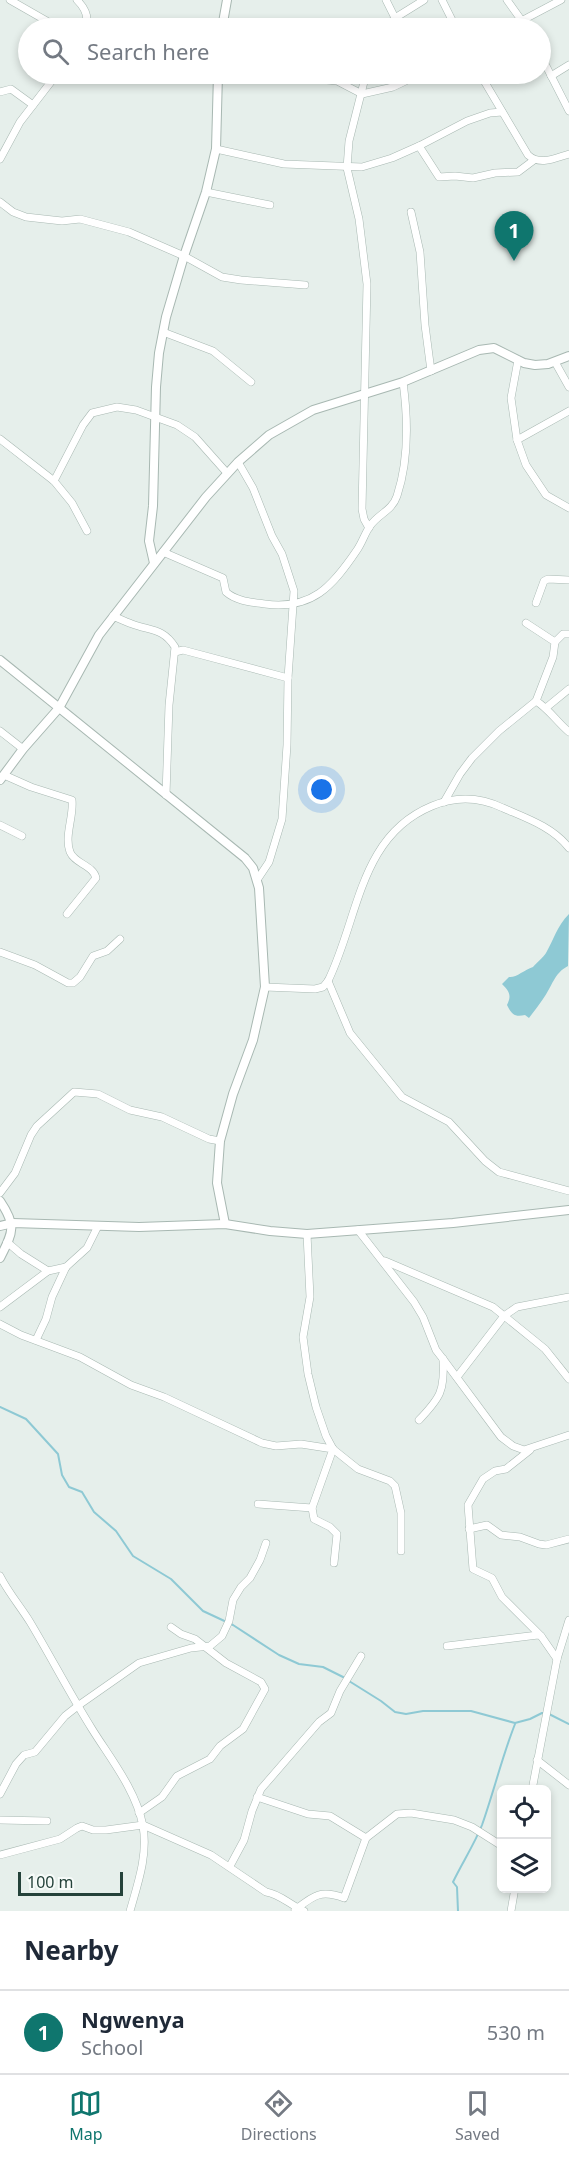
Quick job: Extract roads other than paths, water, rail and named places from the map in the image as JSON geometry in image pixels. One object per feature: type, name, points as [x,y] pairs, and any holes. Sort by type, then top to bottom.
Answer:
[{"type":"street","points":[[10,0],[42,18]]},
{"type":"street","points":[[77,0],[83,6],[87,18]]},
{"type":"street","points":[[224,18],[227,0]]},
{"type":"street","points":[[386,0],[395,18],[424,0]]},
{"type":"street","points":[[442,0],[451,18]]},
{"type":"street","points":[[507,0],[521,18]]},
{"type":"street","points":[[527,18],[561,0]]},
{"type":"street","points":[[568,107],[551,76],[569,65]]},
{"type":"street","points":[[0,159],[20,122],[49,84]]},
{"type":"street","points":[[154,563],[149,541],[153,506],[156,387],[163,332],[184,256],[206,192],[216,149],[218,84]]},
{"type":"street","points":[[343,84],[362,94],[399,84]]},
{"type":"street","points":[[364,84],[349,141],[347,168],[359,219],[367,284],[362,508],[369,528]]},
{"type":"street","points":[[486,84],[528,155],[542,162],[569,154]]},
{"type":"street","points":[[0,92],[11,89],[33,105]]},
{"type":"street","points":[[216,149],[284,164],[362,167],[392,158],[467,121],[490,113],[502,112]]},
{"type":"street","points":[[419,146],[439,177],[443,178],[455,176],[472,178],[495,172],[518,172],[534,160]]},
{"type":"street","points":[[206,192],[270,205]]},
{"type":"street","points":[[1,205],[26,217],[62,221],[80,219],[141,236],[222,277],[305,285]]},
{"type":"street","points":[[411,212],[420,252],[431,371]]},
{"type":"street","points":[[163,332],[213,351],[250,382]]},
{"type":"street","points":[[67,914],[96,878],[94,872],[75,859],[70,851],[69,822],[72,800],[2,777],[59,708],[99,636],[113,616],[227,473],[269,435],[297,418],[331,404],[403,382],[467,354],[488,348],[500,350],[518,360],[535,365],[555,362],[569,356]]},
{"type":"street","points":[[518,360],[511,398],[517,440],[529,471],[546,495],[569,508]]},
{"type":"street","points":[[555,362],[569,387]]},
{"type":"street","points":[[163,552],[223,578],[226,592],[237,599],[288,606],[320,595],[356,551],[369,528],[393,505],[402,476],[408,422],[403,382]]},
{"type":"street","points":[[54,480],[83,425],[92,413],[117,407],[125,407],[177,425],[195,437],[227,473]]},
{"type":"street","points":[[517,440],[569,411]]},
{"type":"street","points":[[0,439],[54,480],[72,502],[87,531]]},
{"type":"street","points":[[238,462],[253,488],[288,570],[294,591],[282,819],[269,862],[257,879]]},
{"type":"street","points":[[536,603],[544,581],[548,579],[569,580]]},
{"type":"street","points":[[113,616],[161,632],[175,647],[169,705],[166,795]]},
{"type":"street","points":[[526,623],[555,642]]},
{"type":"street","points":[[444,802],[472,758],[494,735],[536,700],[553,657],[555,642],[563,634],[569,634]]},
{"type":"street","points":[[175,652],[183,651],[288,678]]},
{"type":"street","points":[[0,660],[245,858],[253,868],[257,879],[265,987],[253,1040],[233,1094],[220,1141],[217,1183],[225,1224]]},
{"type":"street","points":[[547,707],[569,689]]},
{"type":"street","points":[[536,700],[547,707],[556,721],[569,732]]},
{"type":"street","points":[[0,731],[23,749]]},
{"type":"street","points":[[265,987],[315,989],[322,987],[328,981],[368,871],[381,845],[414,815],[444,802],[473,799],[493,803],[546,827],[569,848]]},
{"type":"street","points":[[0,825],[22,836]]},
{"type":"street","points":[[0,952],[35,965],[68,983],[73,983],[80,977],[96,953],[107,951],[120,939]]},
{"type":"street","points":[[328,981],[350,1033],[402,1097],[449,1122],[485,1161],[499,1172],[569,1191]]},
{"type":"street","points":[[0,1193],[15,1173],[37,1126],[74,1092],[98,1094],[130,1110],[162,1118],[201,1136],[220,1141]]},
{"type":"street","points":[[0,1201],[13,1223],[8,1242],[0,1258]]},
{"type":"street","points":[[0,1226],[13,1223],[140,1227],[225,1224],[307,1234],[453,1223],[569,1210]]},
{"type":"street","points":[[36,1340],[66,1267],[87,1248],[98,1226]]},
{"type":"street","points":[[358,1230],[414,1302],[443,1359],[506,1441],[520,1449],[532,1448],[569,1435]]},
{"type":"street","points":[[307,1234],[310,1297],[303,1337],[308,1374],[316,1407],[333,1449],[358,1469],[390,1481],[395,1486],[401,1513],[401,1551]]},
{"type":"street","points":[[8,1242],[21,1254],[48,1271]]},
{"type":"street","points":[[383,1260],[493,1307],[545,1349],[569,1378]]},
{"type":"street","points":[[0,1307],[48,1271],[66,1267]]},
{"type":"street","points":[[457,1377],[504,1316],[517,1307],[569,1297]]},
{"type":"street","points":[[0,1324],[21,1335],[80,1357],[131,1385],[164,1396],[262,1443],[276,1446],[301,1444],[333,1449]]},
{"type":"street","points":[[419,1420],[442,1392],[443,1359]]},
{"type":"street","points":[[532,1448],[506,1469],[495,1471],[483,1479],[468,1505],[473,1569],[492,1578],[502,1597],[542,1636],[557,1659]]},
{"type":"street","points":[[333,1449],[312,1508],[314,1519],[330,1527],[337,1534],[334,1563]]},
{"type":"street","points":[[258,1504],[312,1508]]},
{"type":"street","points":[[469,1529],[487,1525],[501,1535],[520,1537],[546,1545],[569,1539]]},
{"type":"street","points":[[0,1794],[15,1764],[24,1755],[35,1752],[65,1716],[78,1705],[139,1663],[191,1648],[210,1646],[222,1636],[228,1623],[233,1600],[250,1578],[266,1543]]},
{"type":"street","points":[[0,1576],[3,1588],[28,1619],[111,1757],[139,1813],[143,1826],[143,1860],[130,1911]]},
{"type":"street","points":[[533,1785],[557,1659],[569,1620]]},
{"type":"street","points":[[139,1813],[162,1797],[177,1776],[210,1759],[220,1746],[243,1729],[264,1694],[265,1685],[261,1682],[226,1663],[195,1639],[171,1627]]},
{"type":"street","points":[[447,1646],[542,1636]]},
{"type":"street","points":[[230,1866],[244,1840],[257,1797],[268,1780],[319,1722],[331,1713],[347,1678],[361,1656]]},
{"type":"street","points":[[537,1760],[569,1785]]},
{"type":"street","points":[[257,1797],[308,1814],[330,1816],[366,1838]]},
{"type":"street","points":[[1,1852],[60,1839],[82,1826],[93,1830],[106,1830],[143,1826],[230,1866],[266,1892],[276,1894],[298,1910],[317,1894],[344,1898],[366,1838],[397,1814],[411,1813],[454,1820],[497,1843]]},
{"type":"street","points":[[0,1820],[47,1821]]},
{"type":"street","points":[[511,1911],[514,1893]]},
{"type":"water","points":[[569,914],[568,966],[556,976],[529,1018],[525,1015],[514,1014],[507,1005],[509,993],[502,984],[509,977],[533,967],[543,957]]},
{"type":"waterway","points":[[0,1407],[26,1419],[58,1454],[62,1475],[69,1487],[82,1492],[94,1512],[116,1531],[133,1556],[171,1579],[203,1611],[233,1625],[279,1655],[299,1664],[323,1667],[345,1678]]},
{"type":"waterway","points":[[349,1681],[395,1712],[406,1714],[423,1711],[471,1711],[515,1723],[547,1713],[569,1724]]},
{"type":"waterway","points":[[458,1911],[457,1887],[453,1882],[482,1825],[515,1724]]},
{"type":"place","name":"Ngwenya","points":[[514,261]]}]
